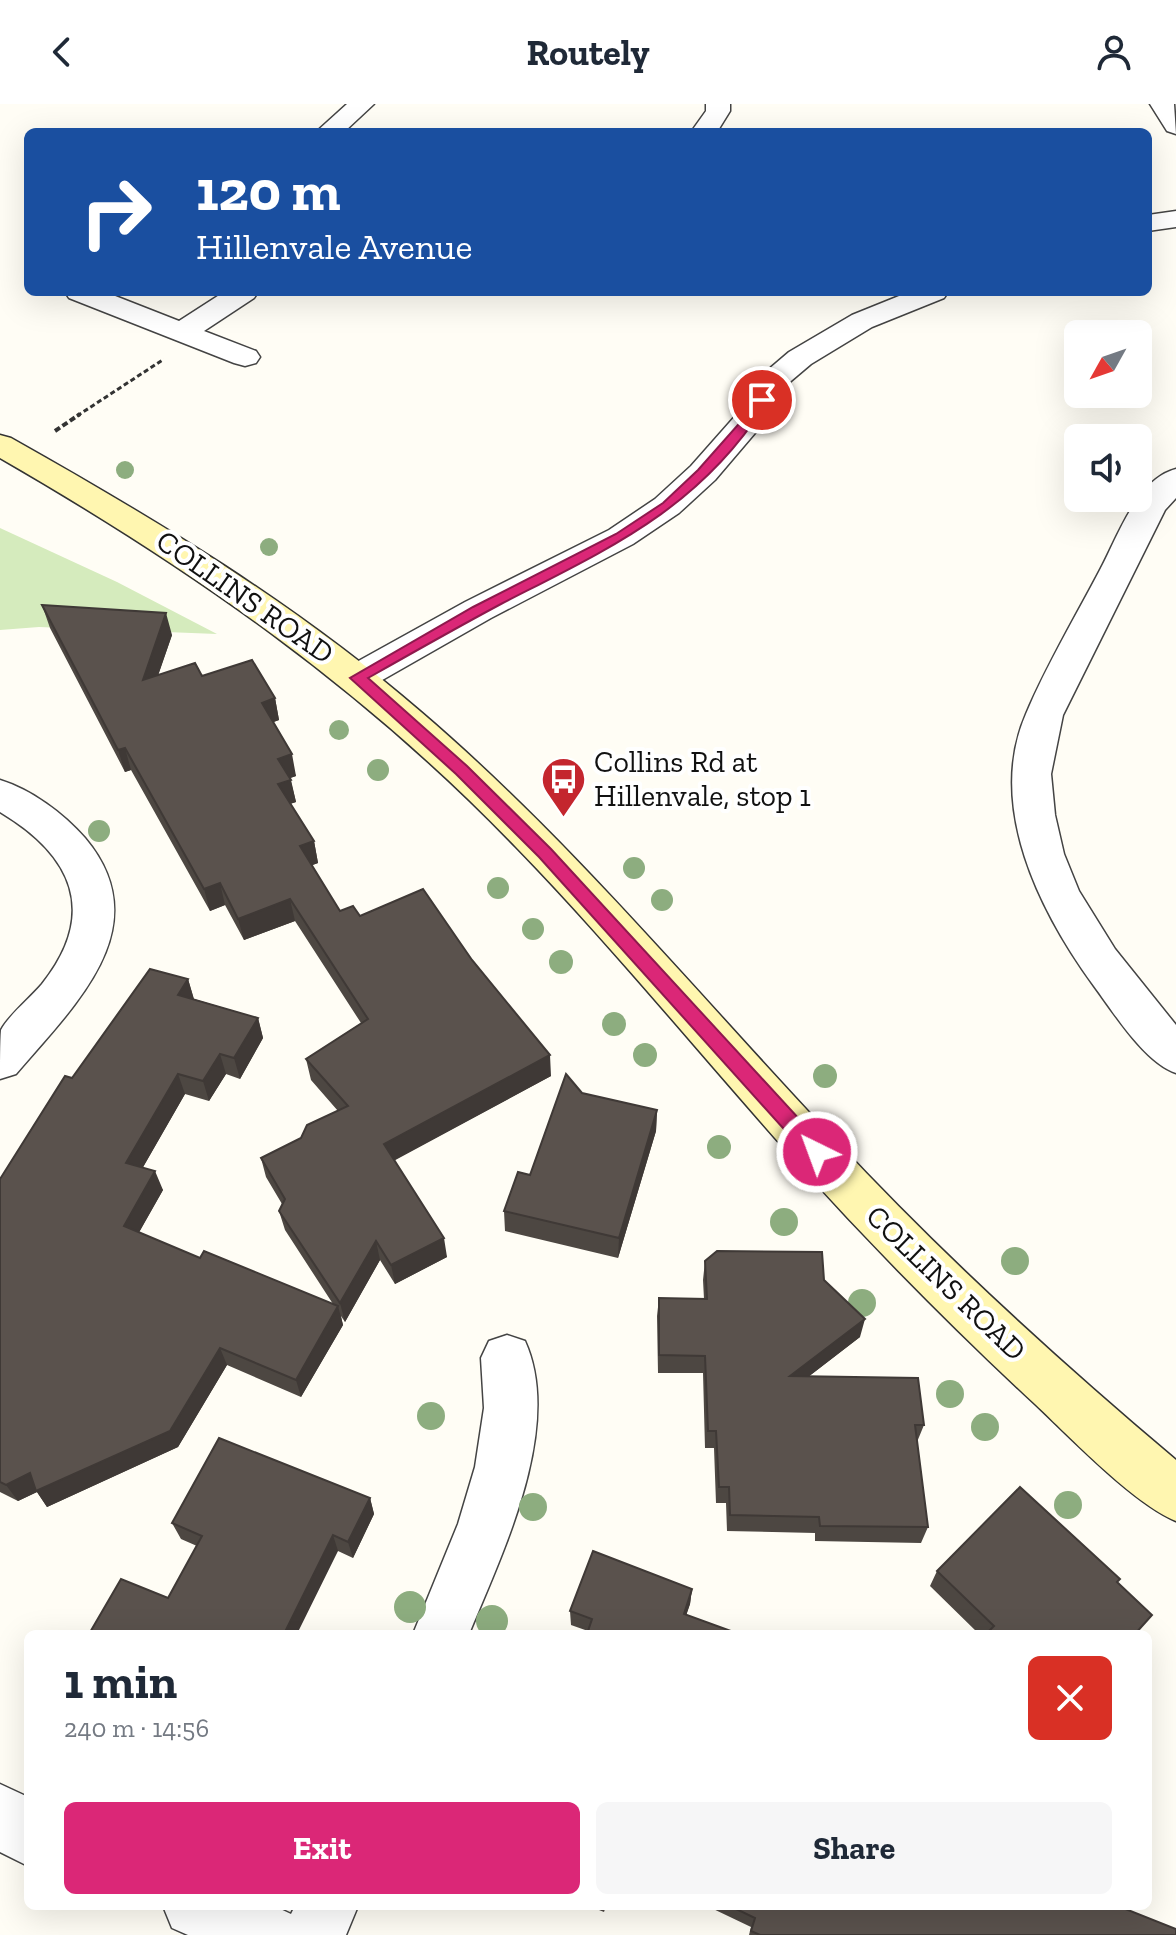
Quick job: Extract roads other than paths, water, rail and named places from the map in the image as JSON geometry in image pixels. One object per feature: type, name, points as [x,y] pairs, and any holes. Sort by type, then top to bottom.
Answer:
[{"type":"main road","name":"COLLINS ROAD","points":[[0,445],[152,533],[255,600],[357,678],[462,770],[545,853],[862,1200],[943,1284],[1080,1412],[1176,1495]]},
{"type":"street","points":[[334,128],[362,104]]},
{"type":"street","points":[[707,128],[718,111],[718,104]]},
{"type":"street","points":[[1162,104],[1176,126]]},
{"type":"street","points":[[1152,222],[1176,219]]},
{"type":"street","points":[[89,296],[245,357]]},
{"type":"street","points":[[188,336],[239,296]]},
{"type":"street","points":[[357,678],[478,610],[621,537],[656,514],[703,473],[750,419],[773,381],[800,358],[862,321],[924,296]]},
{"type":"street","points":[[1176,479],[1150,506],[1044,715],[1034,748],[1032,775],[1035,813],[1045,858],[1085,942],[1121,993],[1176,1055]]},
{"type":"street","points":[[0,794],[44,821],[69,843],[87,870],[94,895],[94,926],[84,955],[64,984],[0,1061]]},
{"type":"street","points":[[443,1630],[487,1526],[502,1468],[510,1408],[507,1358]]},
{"type":"street","points":[[0,1814],[24,1832]]},
{"type":"street","points":[[204,1910],[268,1935]]},
{"type":"street","points":[[314,1935],[325,1910]]},
{"type":"place","name":"Collins Rd at Hillenvale, stop 1","points":[[563,818]]}]
